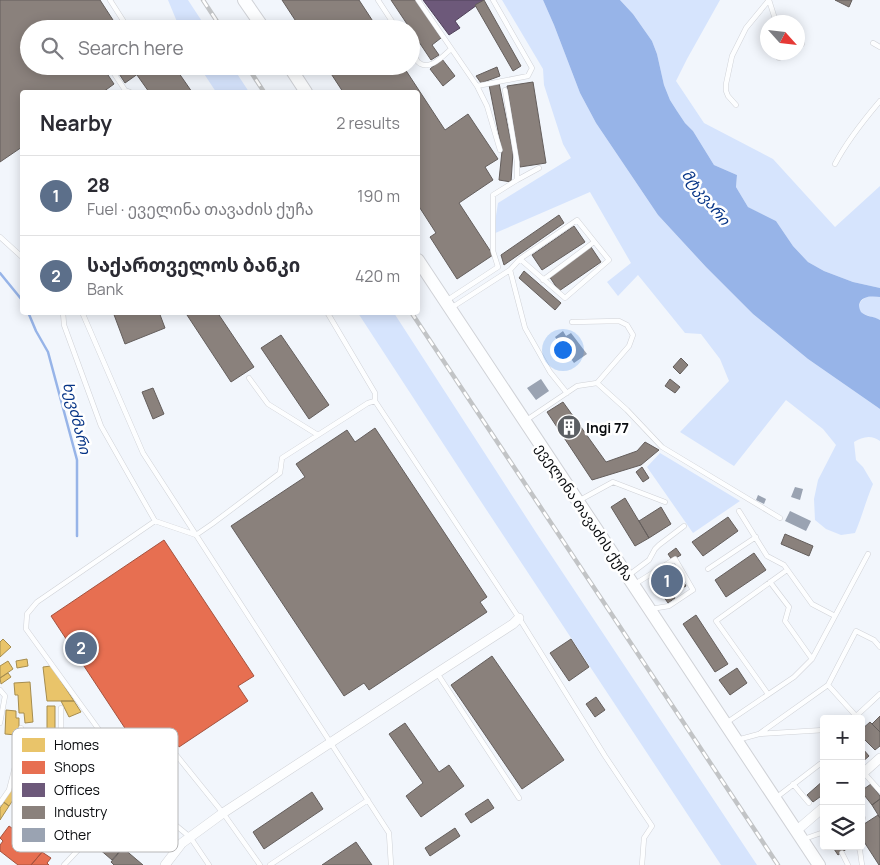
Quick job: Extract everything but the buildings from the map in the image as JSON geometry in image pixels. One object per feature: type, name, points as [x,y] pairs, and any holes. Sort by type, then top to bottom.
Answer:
[{"type":"main road","points":[[244,0],[258,20]]},
{"type":"main road","points":[[294,75],[305,90]]},
{"type":"main road","name":"ეველინა თავაძის ქუჩა","points":[[420,263],[819,865]]},
{"type":"street","points":[[178,848],[182,843],[223,813],[519,618]]},
{"type":"street","points":[[865,772],[880,758]]},
{"type":"street","points":[[799,835],[820,811]]},
{"type":"street","points":[[165,865],[175,852]]},
{"type":"lane","points":[[110,0],[123,20]]},
{"type":"lane","points":[[378,0],[391,20]]},
{"type":"lane","points":[[418,0],[477,86],[488,106],[500,150]]},
{"type":"lane","points":[[477,86],[528,76],[532,68],[493,0]]},
{"type":"lane","points":[[769,0],[774,15]]},
{"type":"lane","points":[[736,105],[726,91],[732,56],[746,28],[769,0]]},
{"type":"lane","points":[[874,43],[880,46]]},
{"type":"lane","points":[[420,64],[432,64],[451,49]]},
{"type":"lane","points":[[114,75],[121,90]]},
{"type":"lane","points":[[505,90],[517,162],[517,180]]},
{"type":"lane","points":[[835,164],[854,132],[880,101]]},
{"type":"lane","points":[[448,305],[498,267],[493,251],[494,195],[539,168]]},
{"type":"lane","points":[[448,305],[510,270],[520,259],[576,220],[609,260],[565,298],[520,259]]},
{"type":"lane","points":[[0,237],[20,254]]},
{"type":"lane","points":[[543,280],[594,242]]},
{"type":"lane","points":[[510,270],[525,328],[550,372],[567,393]]},
{"type":"lane","points":[[63,315],[64,325],[101,426],[155,521],[196,535]]},
{"type":"lane","points":[[83,315],[143,453],[389,833],[391,865]]},
{"type":"lane","points":[[329,315],[375,392],[375,401],[519,618],[605,756],[652,826],[644,838],[642,865]]},
{"type":"lane","points":[[525,421],[577,386],[597,384],[629,346],[633,335],[627,325],[619,321],[572,322]]},
{"type":"lane","points":[[249,378],[268,404],[318,435]]},
{"type":"lane","points":[[597,384],[627,410],[662,447],[780,518]]},
{"type":"lane","points":[[196,535],[280,473],[282,458],[368,403],[375,401]]},
{"type":"lane","points":[[578,501],[613,482],[665,502]]},
{"type":"lane","points":[[739,510],[767,556],[784,564],[812,604],[835,616]]},
{"type":"lane","points":[[98,728],[26,629],[27,614],[37,602],[155,521]]},
{"type":"lane","points":[[630,581],[649,560],[655,549],[684,526]]},
{"type":"lane","points":[[708,568],[756,537]]},
{"type":"lane","points":[[725,723],[794,677],[812,659],[868,554]]},
{"type":"lane","points":[[630,581],[674,559],[693,590],[669,606],[649,609]]},
{"type":"lane","points":[[768,694],[716,620],[787,570]]},
{"type":"lane","points":[[770,582],[789,607],[785,620],[812,659]]},
{"type":"lane","points":[[759,734],[828,685],[856,631],[874,640],[880,647]]},
{"type":"lane","points":[[437,673],[519,798]]},
{"type":"lane","points":[[828,685],[853,715]]},
{"type":"lane","points":[[0,690],[5,696],[0,723]]},
{"type":"lane","points":[[858,715],[880,694]]},
{"type":"lane","points":[[61,708],[61,728]]},
{"type":"lane","points":[[736,740],[759,734],[820,730]]},
{"type":"lane","points":[[178,757],[223,813],[260,865]]},
{"type":"lane","points":[[775,799],[820,764]]},
{"type":"lane","points":[[865,776],[880,791]]},
{"type":"lane","points":[[0,803],[9,790],[12,778]]},
{"type":"lane","points":[[794,784],[809,803]]},
{"type":"lane","points":[[270,865],[368,800]]},
{"type":"lane","points":[[178,827],[190,837],[209,865]]},
{"type":"lane","points":[[799,835],[820,832]]},
{"type":"lane","points":[[860,850],[862,865]]},
{"type":"lane","points":[[64,865],[76,852]]},
{"type":"lane","points":[[842,852],[848,865]]},
{"type":"shaded area","points":[[168,0],[188,0],[201,20],[176,20]]},
{"type":"shaded area","points":[[502,0],[543,0],[580,93],[596,123],[658,215],[706,267],[753,314],[808,359],[880,409],[880,441],[867,437],[854,442],[856,460],[863,467],[873,484],[855,533],[841,535],[826,529],[815,520],[814,499],[818,480],[836,445],[823,429],[786,400],[734,466],[680,432],[729,381],[720,359],[701,334],[685,333],[638,275],[618,296],[607,282],[631,263],[590,192],[493,234],[498,203],[571,158],[563,144],[544,85],[543,69]]},
{"type":"shaded area","points":[[620,0],[720,0],[676,81],[704,123],[773,159],[835,227],[880,186],[880,288],[853,282],[824,271],[808,262],[793,246],[776,221],[748,207],[736,187],[737,175],[714,165],[693,131],[685,123],[670,100],[652,41],[633,14]]},
{"type":"shaded area","points":[[205,75],[238,75],[248,90],[215,90]]},
{"type":"shaded area","points":[[871,296],[880,297],[880,320],[859,310],[861,301]]},
{"type":"shaded area","points":[[359,315],[395,315],[537,534],[757,865],[721,865]]},
{"type":"shaded area","points":[[660,453],[740,501],[693,533],[647,467]]},
{"type":"water","name":"მტკვარი","points":[[543,0],[620,0],[633,14],[652,41],[670,100],[685,123],[693,131],[714,165],[737,175],[736,187],[748,207],[776,221],[793,246],[808,262],[824,271],[853,282],[880,288],[880,297],[871,296],[862,299],[859,305],[863,314],[880,320],[880,409],[808,359],[753,314],[658,215],[596,123],[580,93]]},
{"type":"waterway","name":"ხევძმარი","points":[[0,273],[20,298]]},
{"type":"waterway","name":"ხევძმარი","points":[[29,315],[48,352],[77,460],[77,536]]},
{"type":"railway","points":[[203,0],[216,20]]},
{"type":"railway","points":[[253,75],[263,90]]},
{"type":"railway","points":[[413,315],[778,865]]},
{"type":"place","name":"Ingi 77","points":[[569,427]]},
{"type":"place","name":"28","points":[[667,581]]},
{"type":"place","name":"საქართველოს ბანკი","points":[[81,648]]}]
